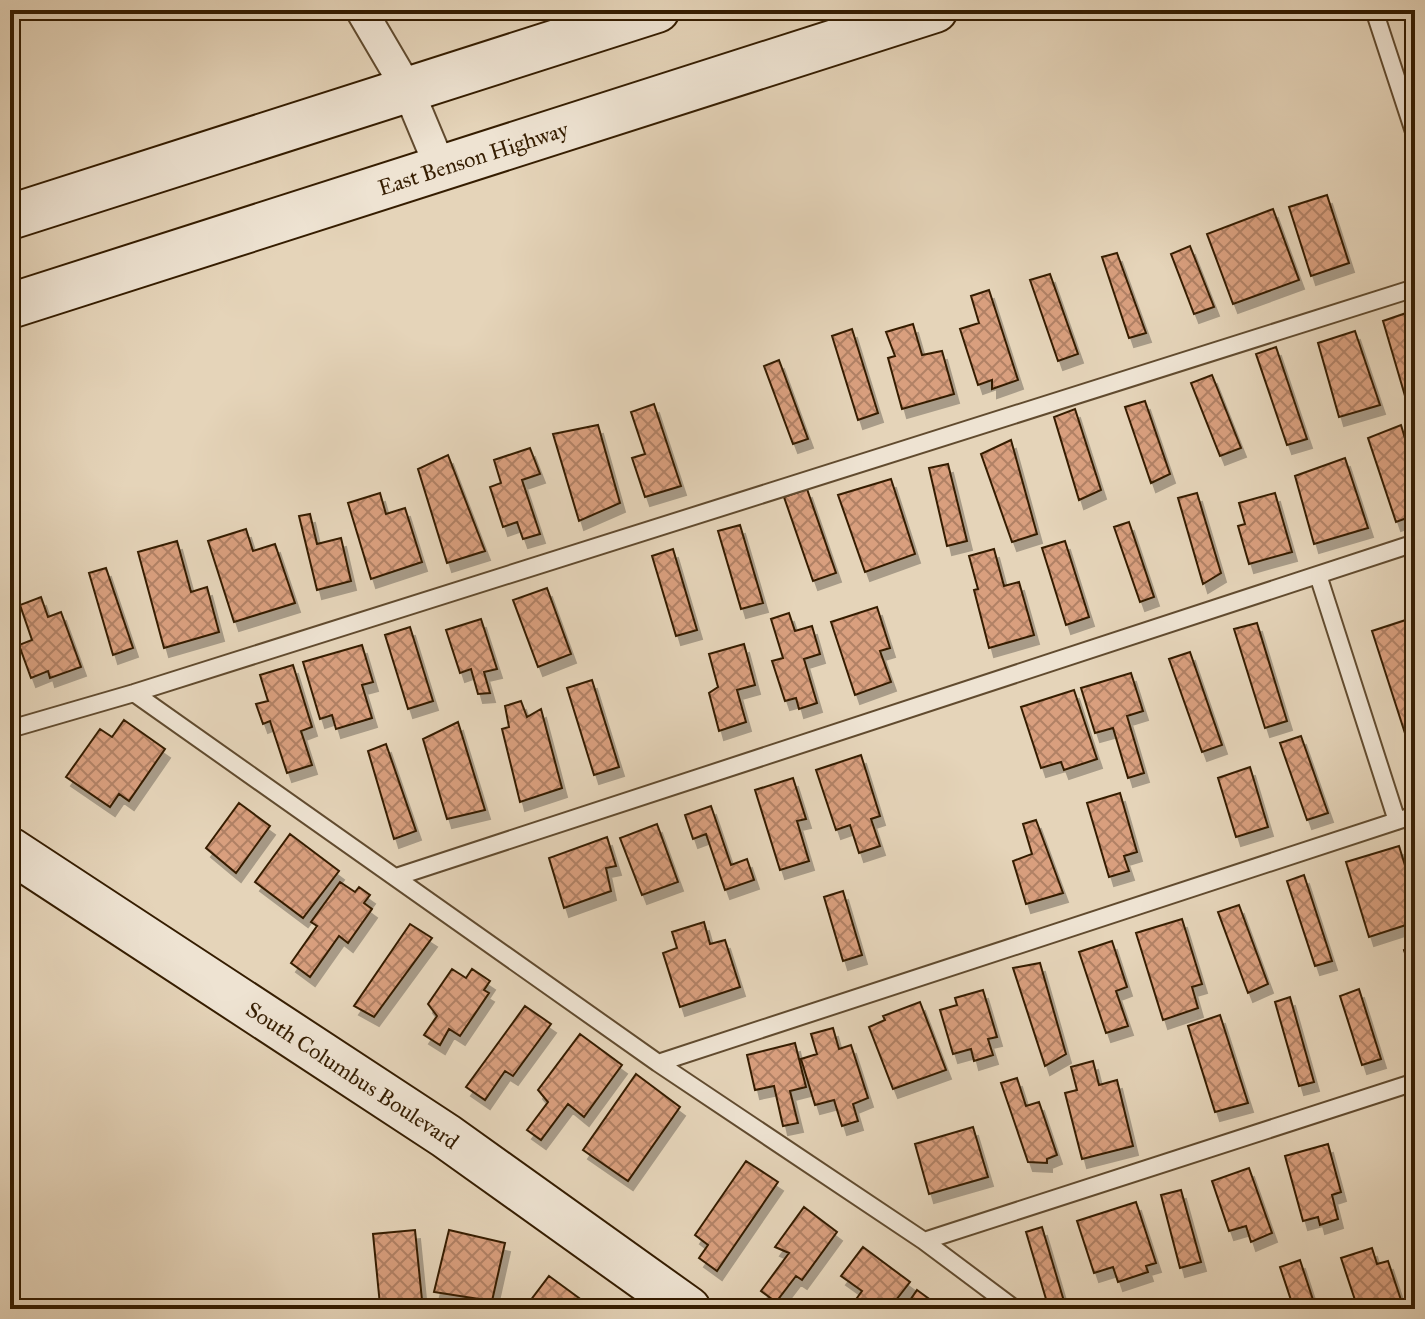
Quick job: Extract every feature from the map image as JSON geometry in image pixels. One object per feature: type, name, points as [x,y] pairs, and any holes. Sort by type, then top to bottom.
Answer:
[{"type":"main road","points":[[10,217],[657,10]]},
{"type":"main road","name":"East Benson Highway","points":[[10,306],[935,10]]},
{"type":"main road","name":"South Columbus Boulevard","points":[[10,850],[446,1136],[688,1309]]},
{"type":"street","points":[[361,10],[408,90],[441,169]]},
{"type":"lane","points":[[1374,10],[1414,127]]},
{"type":"lane","points":[[10,729],[134,693],[1415,288]]},
{"type":"lane","points":[[396,877],[1415,543]]},
{"type":"lane","points":[[1318,575],[1397,821]]},
{"type":"lane","points":[[134,693],[658,1063],[924,1241],[1015,1309]]},
{"type":"lane","points":[[658,1063],[1415,815]]},
{"type":"lane","points":[[924,1241],[1415,1082]]},
{"type":"building","points":[[1327,195],[1349,263],[1311,276],[1289,207]]},
{"type":"building","points":[[1273,209],[1299,280],[1233,304],[1207,234]]},
{"type":"building","points":[[1190,246],[1214,307],[1194,314],[1171,254]]},
{"type":"building","points":[[1117,253],[1146,333],[1129,338],[1102,257]]},
{"type":"building","points":[[1050,274],[1078,354],[1058,361],[1030,280]]},
{"type":"building","points":[[989,290],[1018,380],[992,389],[992,380],[978,385],[960,329],[979,323],[971,296]]},
{"type":"building","points":[[1415,310],[1415,392],[1405,396],[1383,321]]},
{"type":"building","points":[[913,324],[922,355],[942,351],[954,394],[902,409],[888,358],[895,356],[886,332]]},
{"type":"building","points":[[852,329],[878,413],[858,420],[832,336]]},
{"type":"building","points":[[1355,331],[1380,405],[1339,417],[1318,343]]},
{"type":"building","points":[[1276,347],[1307,439],[1287,445],[1256,354]]},
{"type":"building","points":[[779,360],[808,439],[793,444],[764,366]]},
{"type":"building","points":[[1212,375],[1241,448],[1220,456],[1191,383]]},
{"type":"building","points":[[1145,401],[1170,474],[1151,483],[1125,407]]},
{"type":"building","points":[[654,404],[681,486],[645,497],[632,458],[645,454],[631,412]]},
{"type":"building","points":[[1075,409],[1101,490],[1079,500],[1054,417]]},
{"type":"building","points":[[598,425],[620,503],[579,521],[553,434]]},
{"type":"building","points":[[1401,425],[1415,472],[1415,515],[1396,522],[1368,438]]},
{"type":"building","points":[[1011,440],[1037,534],[1012,542],[981,454]]},
{"type":"building","points":[[530,448],[540,474],[522,480],[540,534],[523,539],[517,522],[503,527],[490,487],[501,483],[494,460]]},
{"type":"building","points":[[448,455],[485,551],[447,563],[418,469]]},
{"type":"building","points":[[1345,458],[1368,528],[1314,544],[1295,476]]},
{"type":"building","points":[[948,464],[967,541],[947,546],[929,468]]},
{"type":"building","points":[[891,479],[915,554],[865,572],[838,495]]},
{"type":"building","points":[[807,489],[836,573],[813,581],[784,497]]},
{"type":"building","points":[[380,493],[386,514],[405,508],[422,562],[371,579],[348,503]]},
{"type":"building","points":[[1197,493],[1221,573],[1203,584],[1178,498]]},
{"type":"building","points":[[1275,493],[1292,552],[1249,564],[1238,526],[1245,524],[1239,503]]},
{"type":"building","points":[[310,514],[317,544],[341,538],[351,581],[317,590],[299,516]]},
{"type":"building","points":[[1129,522],[1154,597],[1140,602],[1114,527]]},
{"type":"building","points":[[740,525],[763,603],[741,609],[718,531]]},
{"type":"building","points":[[246,529],[253,551],[275,544],[295,603],[234,622],[208,541]]},
{"type":"building","points":[[177,541],[191,592],[207,587],[219,632],[164,648],[138,552]]},
{"type":"building","points":[[1065,541],[1089,617],[1066,625],[1042,548]]},
{"type":"building","points":[[673,549],[697,630],[676,636],[652,556]]},
{"type":"building","points":[[994,549],[1004,586],[1019,582],[1034,635],[989,648],[969,556]]},
{"type":"building","points":[[106,568],[133,648],[113,655],[89,573]]},
{"type":"building","points":[[547,588],[571,654],[538,667],[513,600]]},
{"type":"building","points":[[41,597],[48,617],[61,612],[81,667],[50,678],[48,671],[31,678],[19,645],[32,640],[20,605]]},
{"type":"building","points":[[877,607],[890,648],[880,651],[891,682],[855,695],[831,622]]},
{"type":"building","points":[[789,613],[795,631],[812,626],[820,654],[804,659],[817,703],[799,709],[796,698],[785,701],[772,661],[783,658],[771,619]]},
{"type":"building","points":[[1415,617],[1415,682],[1412,683],[1415,693],[1415,754],[1412,755],[1372,631]]},
{"type":"building","points":[[481,619],[497,669],[484,672],[490,693],[478,694],[471,669],[460,673],[446,630]]},
{"type":"building","points":[[1257,623],[1287,721],[1265,728],[1234,629]]},
{"type":"building","points":[[410,627],[433,701],[408,709],[385,635]]},
{"type":"building","points":[[744,644],[755,685],[737,690],[746,722],[719,731],[709,693],[718,687],[709,654]]},
{"type":"building","points":[[362,645],[373,682],[362,685],[372,718],[336,729],[332,715],[320,719],[303,662]]},
{"type":"building","points":[[1190,652],[1222,745],[1202,752],[1169,659]]},
{"type":"building","points":[[293,665],[312,727],[301,731],[312,765],[287,773],[270,721],[263,724],[256,704],[268,701],[260,675]]},
{"type":"building","points":[[1131,673],[1143,711],[1127,716],[1144,773],[1128,778],[1113,728],[1095,733],[1081,688]]},
{"type":"building","points":[[592,680],[619,767],[594,775],[567,688]]},
{"type":"building","points":[[1074,690],[1097,759],[1064,770],[1061,762],[1041,768],[1021,707]]},
{"type":"building","points":[[521,701],[527,717],[541,709],[562,788],[520,802],[502,729],[509,727],[505,706]]},
{"type":"building","points":[[124,720],[165,749],[129,801],[119,794],[110,807],[66,777],[100,729],[112,737]]},
{"type":"building","points":[[458,722],[485,810],[447,819],[423,739]]},
{"type":"building","points":[[1301,736],[1328,813],[1307,820],[1280,743]]},
{"type":"building","points":[[386,744],[416,831],[394,839],[368,751]]},
{"type":"building","points":[[861,755],[880,816],[871,819],[880,846],[859,853],[850,825],[836,830],[816,770]]},
{"type":"building","points":[[1250,767],[1268,827],[1236,837],[1218,778]]},
{"type":"building","points":[[793,778],[806,819],[797,821],[809,861],[780,870],[755,790]]},
{"type":"building","points":[[1120,793],[1137,852],[1124,856],[1129,871],[1109,877],[1087,803]]},
{"type":"building","points":[[239,803],[270,826],[236,873],[206,848]]},
{"type":"building","points":[[711,806],[731,865],[747,859],[754,880],[725,890],[706,834],[693,839],[685,815]]},
{"type":"building","points":[[1036,820],[1063,893],[1026,904],[1013,861],[1032,854],[1023,824]]},
{"type":"building","points":[[657,824],[678,882],[642,895],[620,838]]},
{"type":"building","points":[[290,834],[339,871],[303,918],[255,882]]},
{"type":"building","points":[[607,837],[616,866],[606,868],[611,891],[564,908],[549,858]]},
{"type":"building","points":[[1399,846],[1415,898],[1415,908],[1405,911],[1409,924],[1369,937],[1346,862]]},
{"type":"building","points":[[1304,875],[1332,961],[1315,966],[1287,881]]},
{"type":"building","points":[[340,882],[355,892],[359,887],[370,895],[364,903],[372,909],[348,943],[339,936],[310,977],[291,963],[317,926],[311,922]]},
{"type":"building","points":[[843,891],[862,955],[843,961],[824,897]]},
{"type":"building","points":[[1239,905],[1268,984],[1248,993],[1218,912]]},
{"type":"building","points":[[1182,919],[1202,984],[1192,987],[1198,1008],[1163,1020],[1136,933]]},
{"type":"building","points":[[704,922],[710,944],[725,940],[740,987],[680,1007],[663,953],[677,948],[672,932]]},
{"type":"building","points":[[410,924],[432,938],[374,1017],[354,1006]]},
{"type":"building","points":[[1112,941],[1127,987],[1116,991],[1128,1026],[1106,1033],[1079,952]]},
{"type":"building","points":[[1415,946],[1415,983],[1404,950]]},
{"type":"building","points":[[1040,963],[1066,1054],[1045,1066],[1013,968]]},
{"type":"building","points":[[452,969],[466,978],[472,969],[490,981],[484,990],[489,993],[460,1036],[449,1029],[440,1045],[424,1035],[437,1016],[428,1004]]},
{"type":"building","points":[[1359,989],[1381,1059],[1362,1065],[1340,996]]},
{"type":"building","points":[[983,990],[997,1037],[988,1039],[993,1055],[974,1061],[971,1049],[953,1054],[940,1010],[957,1005],[955,998]]},
{"type":"building","points":[[1290,997],[1314,1082],[1299,1086],[1275,1002]]},
{"type":"building","points":[[920,1002],[946,1070],[893,1089],[869,1027],[885,1020],[883,1016]]},
{"type":"building","points":[[525,1006],[551,1024],[513,1076],[505,1071],[485,1100],[466,1087]]},
{"type":"building","points":[[1220,1015],[1248,1103],[1215,1112],[1188,1026]]},
{"type":"building","points":[[833,1028],[839,1049],[851,1045],[868,1098],[853,1104],[858,1121],[842,1126],[834,1100],[815,1105],[801,1059],[817,1054],[811,1034]]},
{"type":"building","points":[[580,1034],[622,1065],[584,1117],[568,1104],[541,1140],[527,1130],[548,1102],[538,1090]]},
{"type":"building","points":[[795,1043],[806,1087],[790,1091],[798,1123],[783,1126],[774,1086],[755,1090],[747,1055]]},
{"type":"building","points":[[1093,1061],[1099,1085],[1117,1080],[1133,1146],[1082,1159],[1065,1093],[1077,1090],[1071,1067]]},
{"type":"building","points":[[636,1074],[680,1107],[628,1181],[583,1150]]},
{"type":"building","points":[[1017,1078],[1026,1106],[1039,1102],[1057,1155],[1047,1159],[1047,1163],[1028,1162],[1001,1083]]},
{"type":"building","points":[[973,1127],[988,1177],[929,1194],[915,1144]]},
{"type":"building","points":[[1328,1144],[1341,1192],[1332,1195],[1338,1219],[1320,1225],[1318,1217],[1303,1221],[1285,1156]]},
{"type":"building","points":[[746,1161],[778,1182],[717,1271],[699,1258],[708,1245],[695,1235]]},
{"type":"building","points":[[1249,1168],[1272,1233],[1251,1242],[1246,1226],[1229,1231],[1212,1181]]},
{"type":"building","points":[[1181,1190],[1201,1262],[1180,1268],[1161,1195]]},
{"type":"building","points":[[1136,1202],[1156,1263],[1146,1266],[1148,1272],[1118,1282],[1113,1267],[1094,1273],[1077,1221]]},
{"type":"building","points":[[804,1207],[837,1232],[802,1280],[796,1276],[776,1302],[761,1291],[789,1253],[775,1247]]},
{"type":"building","points":[[1042,1227],[1066,1308],[1063,1309],[1049,1309],[1026,1232]]},
{"type":"building","points":[[415,1230],[422,1300],[380,1305],[373,1234]]},
{"type":"building","points":[[449,1230],[505,1243],[492,1301],[434,1292]]},
{"type":"building","points":[[863,1247],[910,1282],[889,1309],[849,1309],[862,1291],[841,1276]]},
{"type":"building","points":[[1372,1248],[1377,1264],[1388,1261],[1404,1309],[1358,1309],[1341,1258]]},
{"type":"building","points":[[1300,1260],[1316,1309],[1294,1309],[1280,1267]]},
{"type":"building","points":[[549,1276],[594,1309],[524,1309]]},
{"type":"building","points":[[917,1290],[943,1309],[904,1309]]}]
